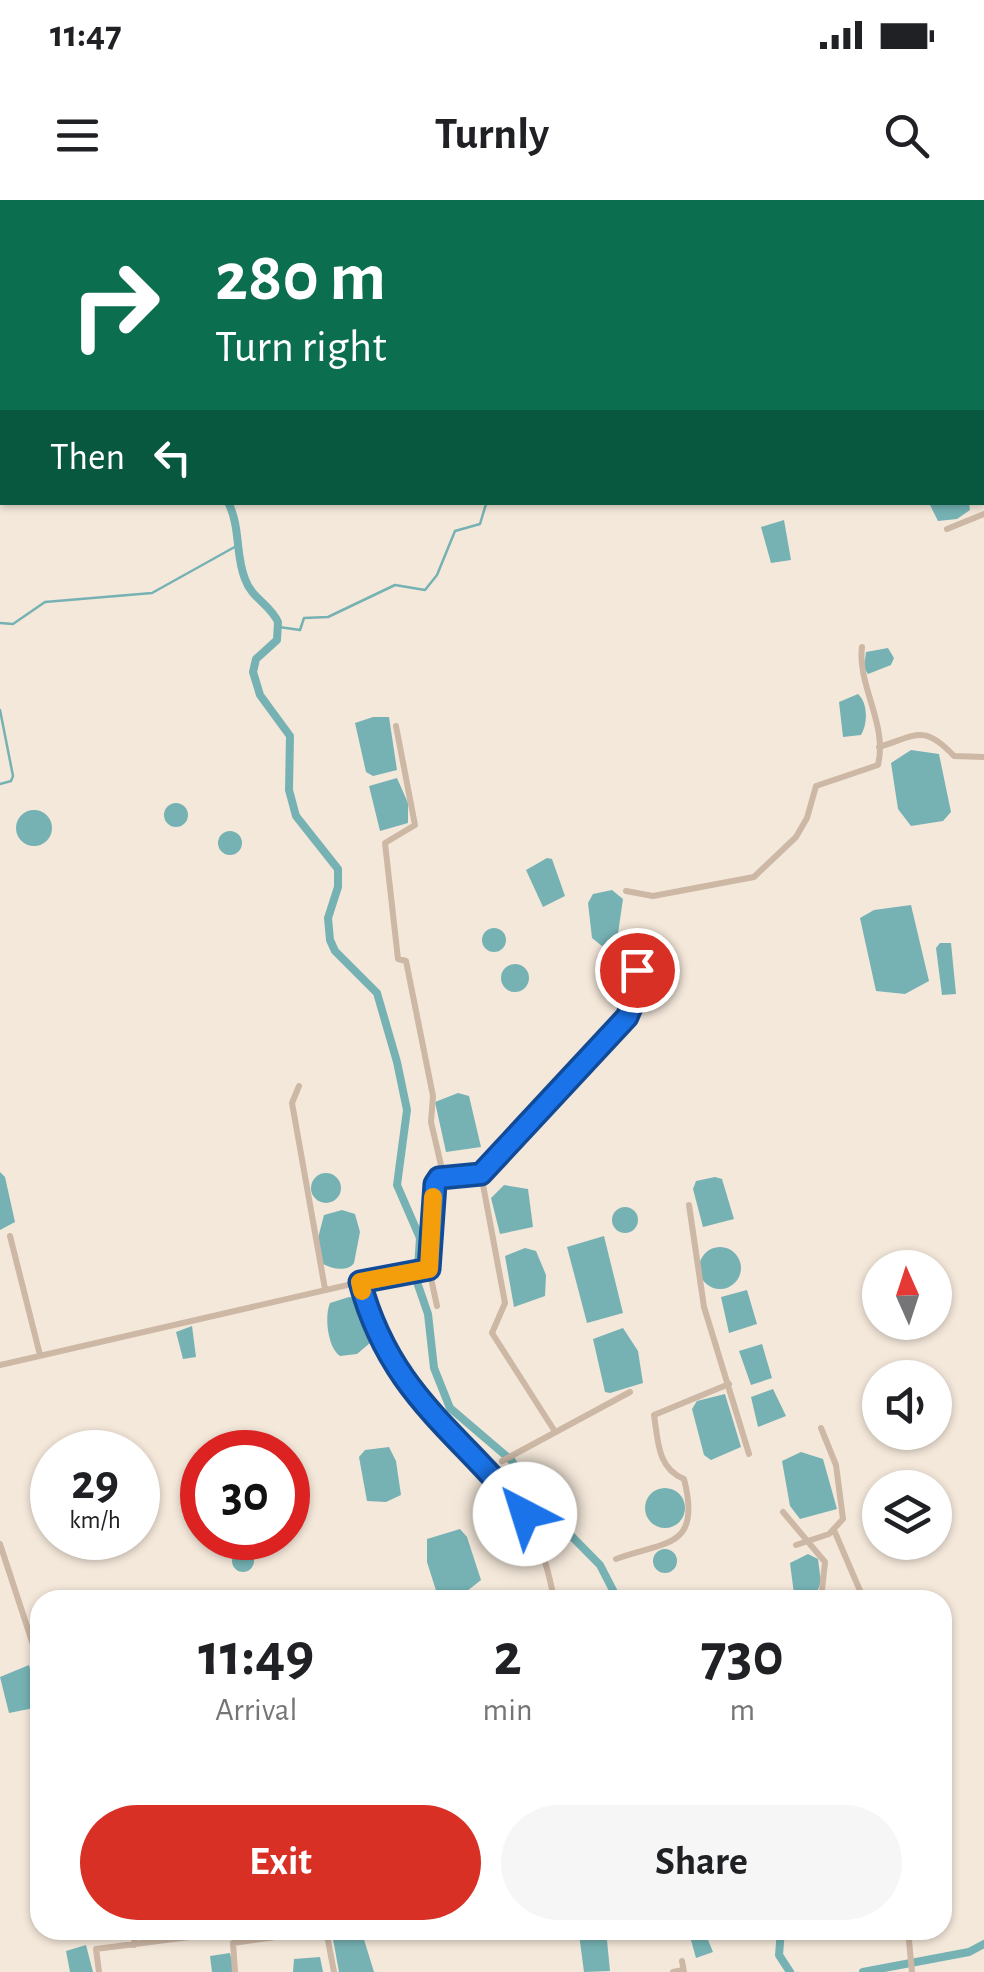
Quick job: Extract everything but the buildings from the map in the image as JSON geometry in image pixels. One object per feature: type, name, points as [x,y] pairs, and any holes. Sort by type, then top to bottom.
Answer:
[{"type":"street","points":[[947,528],[984,514]]},
{"type":"street","points":[[626,892],[653,896],[732,883],[766,870],[807,818],[816,786],[875,767],[879,747],[871,692],[860,662],[862,647]]},
{"type":"street","points":[[396,726],[415,825],[385,843],[392,930],[398,960],[406,961],[432,1096],[431,1122],[444,1178]]},
{"type":"street","points":[[879,747],[903,736],[923,735],[940,738],[954,756],[984,756]]},
{"type":"street","points":[[437,1306],[425,1269],[435,1184],[444,1178],[481,1174],[627,1017],[639,988],[637,970]]},
{"type":"street","points":[[299,1086],[292,1103],[326,1289]]},
{"type":"street","points":[[481,1174],[505,1303],[492,1332],[554,1430]]},
{"type":"street","points":[[689,1204],[704,1307],[750,1454]]},
{"type":"street","points":[[10,1236],[40,1356]]},
{"type":"street","points":[[0,1364],[425,1269]]},
{"type":"street","points":[[360,1282],[377,1333],[402,1380],[437,1424],[500,1482],[532,1525],[546,1556],[552,1590]]},
{"type":"street","points":[[616,1559],[680,1539],[685,1531],[690,1511],[684,1479],[668,1472],[654,1414],[728,1384]]},
{"type":"street","points":[[502,1461],[630,1392]]},
{"type":"street","points":[[796,1545],[834,1530],[844,1510],[836,1466],[822,1428]]},
{"type":"street","points":[[782,1512],[825,1562],[822,1590]]},
{"type":"street","points":[[834,1530],[860,1590]]},
{"type":"street","points":[[0,1544],[30,1636]]},
{"type":"street","points":[[134,1940],[134,1945]]},
{"type":"street","points":[[100,1972],[96,1950],[161,1940]]},
{"type":"street","points":[[235,1972],[232,1942],[248,1940]]},
{"type":"street","points":[[329,1940],[334,1972]]},
{"type":"street","points":[[909,1940],[912,1971]]},
{"type":"street","points":[[673,1972],[684,1971],[682,1961]]},
{"type":"water","points":[[930,505],[969,505],[970,510],[957,519],[938,521]]},
{"type":"water","points":[[784,520],[791,560],[771,563],[761,527]]},
{"type":"water","points":[[888,648],[894,658],[891,665],[868,674],[864,668],[866,652]]},
{"type":"water","points":[[858,694],[865,708],[863,730],[861,735],[843,737],[839,702]]},
{"type":"water","points":[[389,717],[397,770],[373,776],[366,772],[355,723]]},
{"type":"water","points":[[911,750],[939,754],[951,812],[943,821],[911,826],[898,809],[891,763]]},
{"type":"water","points":[[397,778],[408,803],[408,823],[380,831],[369,786]]},
{"type":"water","points":[[176,803],[188,815],[176,827],[164,815]]},
{"type":"water","points":[[34,810],[47,815],[52,828],[47,841],[34,846],[21,841],[16,828],[21,815]]},
{"type":"water","points":[[230,831],[242,843],[230,855],[218,843]]},
{"type":"water","points":[[552,859],[565,896],[543,907],[526,870]]},
{"type":"water","points":[[612,890],[623,899],[617,940],[602,946],[592,938],[588,903],[593,894]]},
{"type":"water","points":[[911,905],[929,981],[905,994],[876,991],[860,918],[874,910]]},
{"type":"water","points":[[494,928],[503,931],[503,949],[494,952],[485,949],[482,940],[485,931]]},
{"type":"water","points":[[940,943],[951,943],[956,994],[942,995],[936,948]]},
{"type":"water","points":[[624,955],[631,978],[627,996],[611,999],[601,986],[599,974],[602,958]]},
{"type":"water","points":[[515,964],[525,968],[529,978],[525,988],[515,992],[505,988],[501,978],[505,968]]},
{"type":"water","points":[[458,1093],[469,1096],[481,1147],[446,1152],[435,1102]]},
{"type":"water","points":[[0,1172],[5,1177],[15,1222],[0,1230]]},
{"type":"water","points":[[326,1173],[337,1177],[341,1188],[337,1199],[326,1203],[315,1199],[311,1188],[315,1177]]},
{"type":"water","points":[[722,1179],[734,1219],[703,1227],[693,1189],[696,1181]]},
{"type":"water","points":[[504,1185],[528,1189],[533,1227],[500,1234],[491,1198]]},
{"type":"water","points":[[625,1207],[634,1211],[638,1220],[634,1229],[625,1233],[616,1229],[612,1220],[616,1211]]},
{"type":"water","points":[[342,1210],[355,1214],[360,1232],[354,1263],[340,1269],[323,1264],[318,1238],[324,1215]]},
{"type":"water","points":[[604,1236],[623,1313],[587,1323],[567,1247]]},
{"type":"water","points":[[720,1247],[735,1253],[741,1268],[735,1283],[720,1289],[705,1283],[699,1268],[705,1253]]},
{"type":"water","points":[[525,1248],[536,1251],[546,1275],[545,1296],[514,1307],[505,1256]]},
{"type":"water","points":[[747,1290],[757,1324],[729,1333],[721,1297]]},
{"type":"water","points":[[355,1298],[370,1343],[357,1354],[340,1356],[330,1339],[328,1309],[330,1303]]},
{"type":"water","points":[[192,1326],[196,1357],[183,1359],[176,1332]]},
{"type":"water","points":[[623,1328],[638,1351],[643,1383],[605,1392],[593,1339]]},
{"type":"water","points":[[762,1344],[772,1378],[751,1385],[739,1351]]},
{"type":"water","points":[[773,1389],[786,1416],[758,1427],[751,1397]]},
{"type":"water","points":[[725,1394],[741,1447],[711,1460],[704,1455],[692,1409],[697,1401]]},
{"type":"water","points":[[389,1447],[396,1461],[401,1495],[386,1502],[367,1501],[359,1457],[365,1450]]},
{"type":"water","points":[[801,1452],[823,1459],[837,1509],[800,1519],[790,1506],[782,1461]]},
{"type":"water","points":[[665,1488],[679,1494],[685,1508],[679,1522],[665,1528],[651,1522],[645,1508],[651,1494]]},
{"type":"water","points":[[460,1529],[467,1537],[481,1580],[468,1590],[436,1590],[427,1562],[427,1539]]},
{"type":"water","points":[[665,1549],[677,1561],[665,1573],[653,1561]]},
{"type":"water","points":[[808,1554],[818,1559],[821,1582],[818,1590],[793,1590],[790,1563]]},
{"type":"water","points":[[232,1560],[254,1560],[251,1569],[243,1572],[235,1569],[232,1561]]},
{"type":"water","points":[[29,1665],[30,1709],[9,1713],[0,1677]]},
{"type":"water","points":[[333,1940],[364,1940],[374,1972],[339,1972]]},
{"type":"water","points":[[580,1940],[607,1940],[610,1971],[584,1972]]},
{"type":"water","points":[[691,1940],[708,1940],[713,1952],[696,1958]]},
{"type":"water","points":[[86,1945],[93,1972],[70,1972],[66,1951]]},
{"type":"water","points":[[230,1953],[234,1972],[212,1972],[210,1956]]},
{"type":"water","points":[[320,1957],[323,1972],[293,1972],[294,1959]]},
{"type":"waterway","points":[[229,505],[245,579],[278,622],[277,640],[256,659],[253,672],[260,695],[290,736],[289,790],[296,816],[338,869],[338,887],[328,918],[330,940],[335,951],[377,993],[397,1062],[407,1110],[397,1185],[420,1238],[417,1282],[428,1314],[434,1368],[450,1408],[512,1461],[528,1492],[600,1565],[613,1590]]},
{"type":"waterway","points":[[279,627],[300,630],[304,618],[328,617],[395,585],[425,590],[437,575],[455,531],[480,524],[486,505]]},
{"type":"waterway","points":[[0,623],[13,624],[45,602],[152,593],[240,544]]},
{"type":"waterway","points":[[0,710],[13,776],[11,781],[0,784]]},
{"type":"waterway","points":[[780,1940],[779,1955],[790,1972]]},
{"type":"waterway","points":[[863,1972],[969,1952],[984,1944]]},
{"type":"slow traffic","points":[[362,1291],[360,1282],[429,1269],[433,1197]]},
{"type":"route","points":[[525,1514],[500,1482],[437,1424],[402,1380],[377,1333],[360,1282],[429,1269],[434,1231],[432,1202],[439,1178],[481,1174],[561,1091],[587,1056],[627,1017],[639,988],[637,970]]}]
